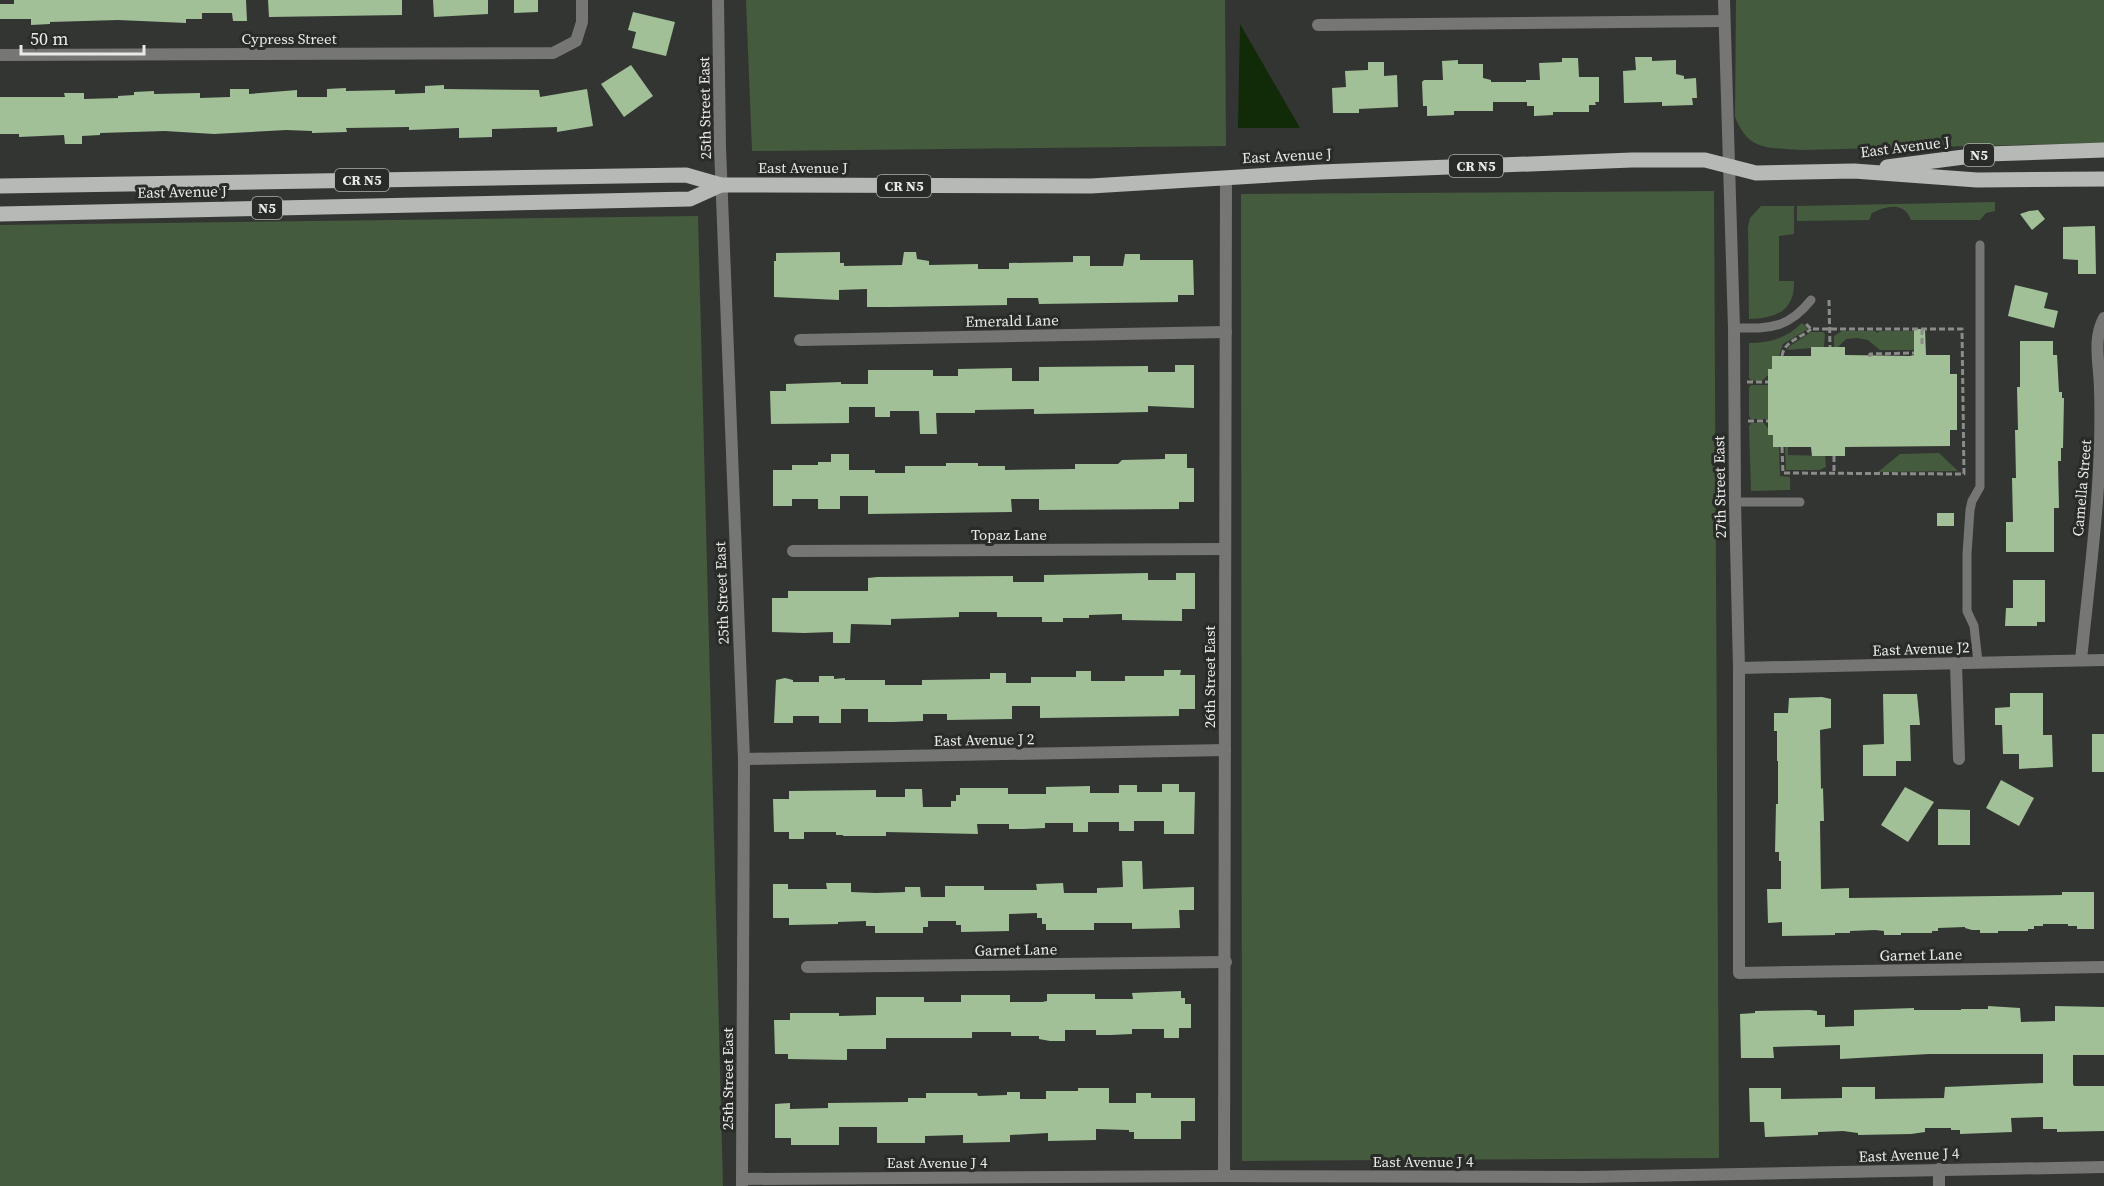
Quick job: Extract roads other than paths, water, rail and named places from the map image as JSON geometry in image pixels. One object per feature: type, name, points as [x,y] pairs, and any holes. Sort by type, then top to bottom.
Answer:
[{"type":"main road","name":"East Avenue J","points":[[1854,171],[1987,154],[2104,150]]},
{"type":"main road","name":"East Avenue J","points":[[0,186],[686,175],[722,185],[1091,186],[1321,172],[1632,160],[1705,160],[1756,173],[1854,171],[1977,180],[2104,179]]},
{"type":"main road","name":"East Avenue J","points":[[0,214],[690,199],[722,185]]},
{"type":"street","name":"Cypress Street","points":[[0,56],[552,53],[576,41],[582,22],[582,0]]},
{"type":"street","name":"25th Street East","points":[[718,0],[722,185],[744,759],[742,1183]]},
{"type":"street","name":"27th Street East","points":[[1724,0],[1734,328],[1739,668],[1739,973]]},
{"type":"street","points":[[1318,25],[1724,21]]},
{"type":"street","name":"26th Street East","points":[[1224,1176],[1226,177]]},
{"type":"street","name":"Camella Street","points":[[2081,660],[2100,469],[2102,429],[2097,334],[2104,318]]},
{"type":"street","name":"Emerald Lane","points":[[800,340],[1226,332]]},
{"type":"street","name":"Topaz Lane","points":[[793,551],[1225,549]]},
{"type":"street","name":"East Avenue J2","points":[[1739,668],[2104,660]]},
{"type":"street","points":[[1956,663],[1959,759]]},
{"type":"street","name":"East Avenue J 2","points":[[744,759],[1225,750]]},
{"type":"street","name":"Garnet Lane","points":[[807,967],[1226,962]]},
{"type":"street","name":"Garnet Lane","points":[[1739,973],[2104,967]]},
{"type":"street","name":"East Avenue J 4","points":[[742,1183],[1224,1176],[1318,1181],[1736,1181],[1939,1169],[2104,1167]]},
{"type":"street","points":[[1939,1169],[1940,1186]]},
{"type":"lane","points":[[1978,662],[1974,626],[1967,610],[1968,523],[1972,501],[1980,487],[1980,245]]},
{"type":"lane","points":[[1734,328],[1768,328],[1783,324],[1797,315],[1811,300]]},
{"type":"lane","points":[[1735,502],[1800,502]]}]
